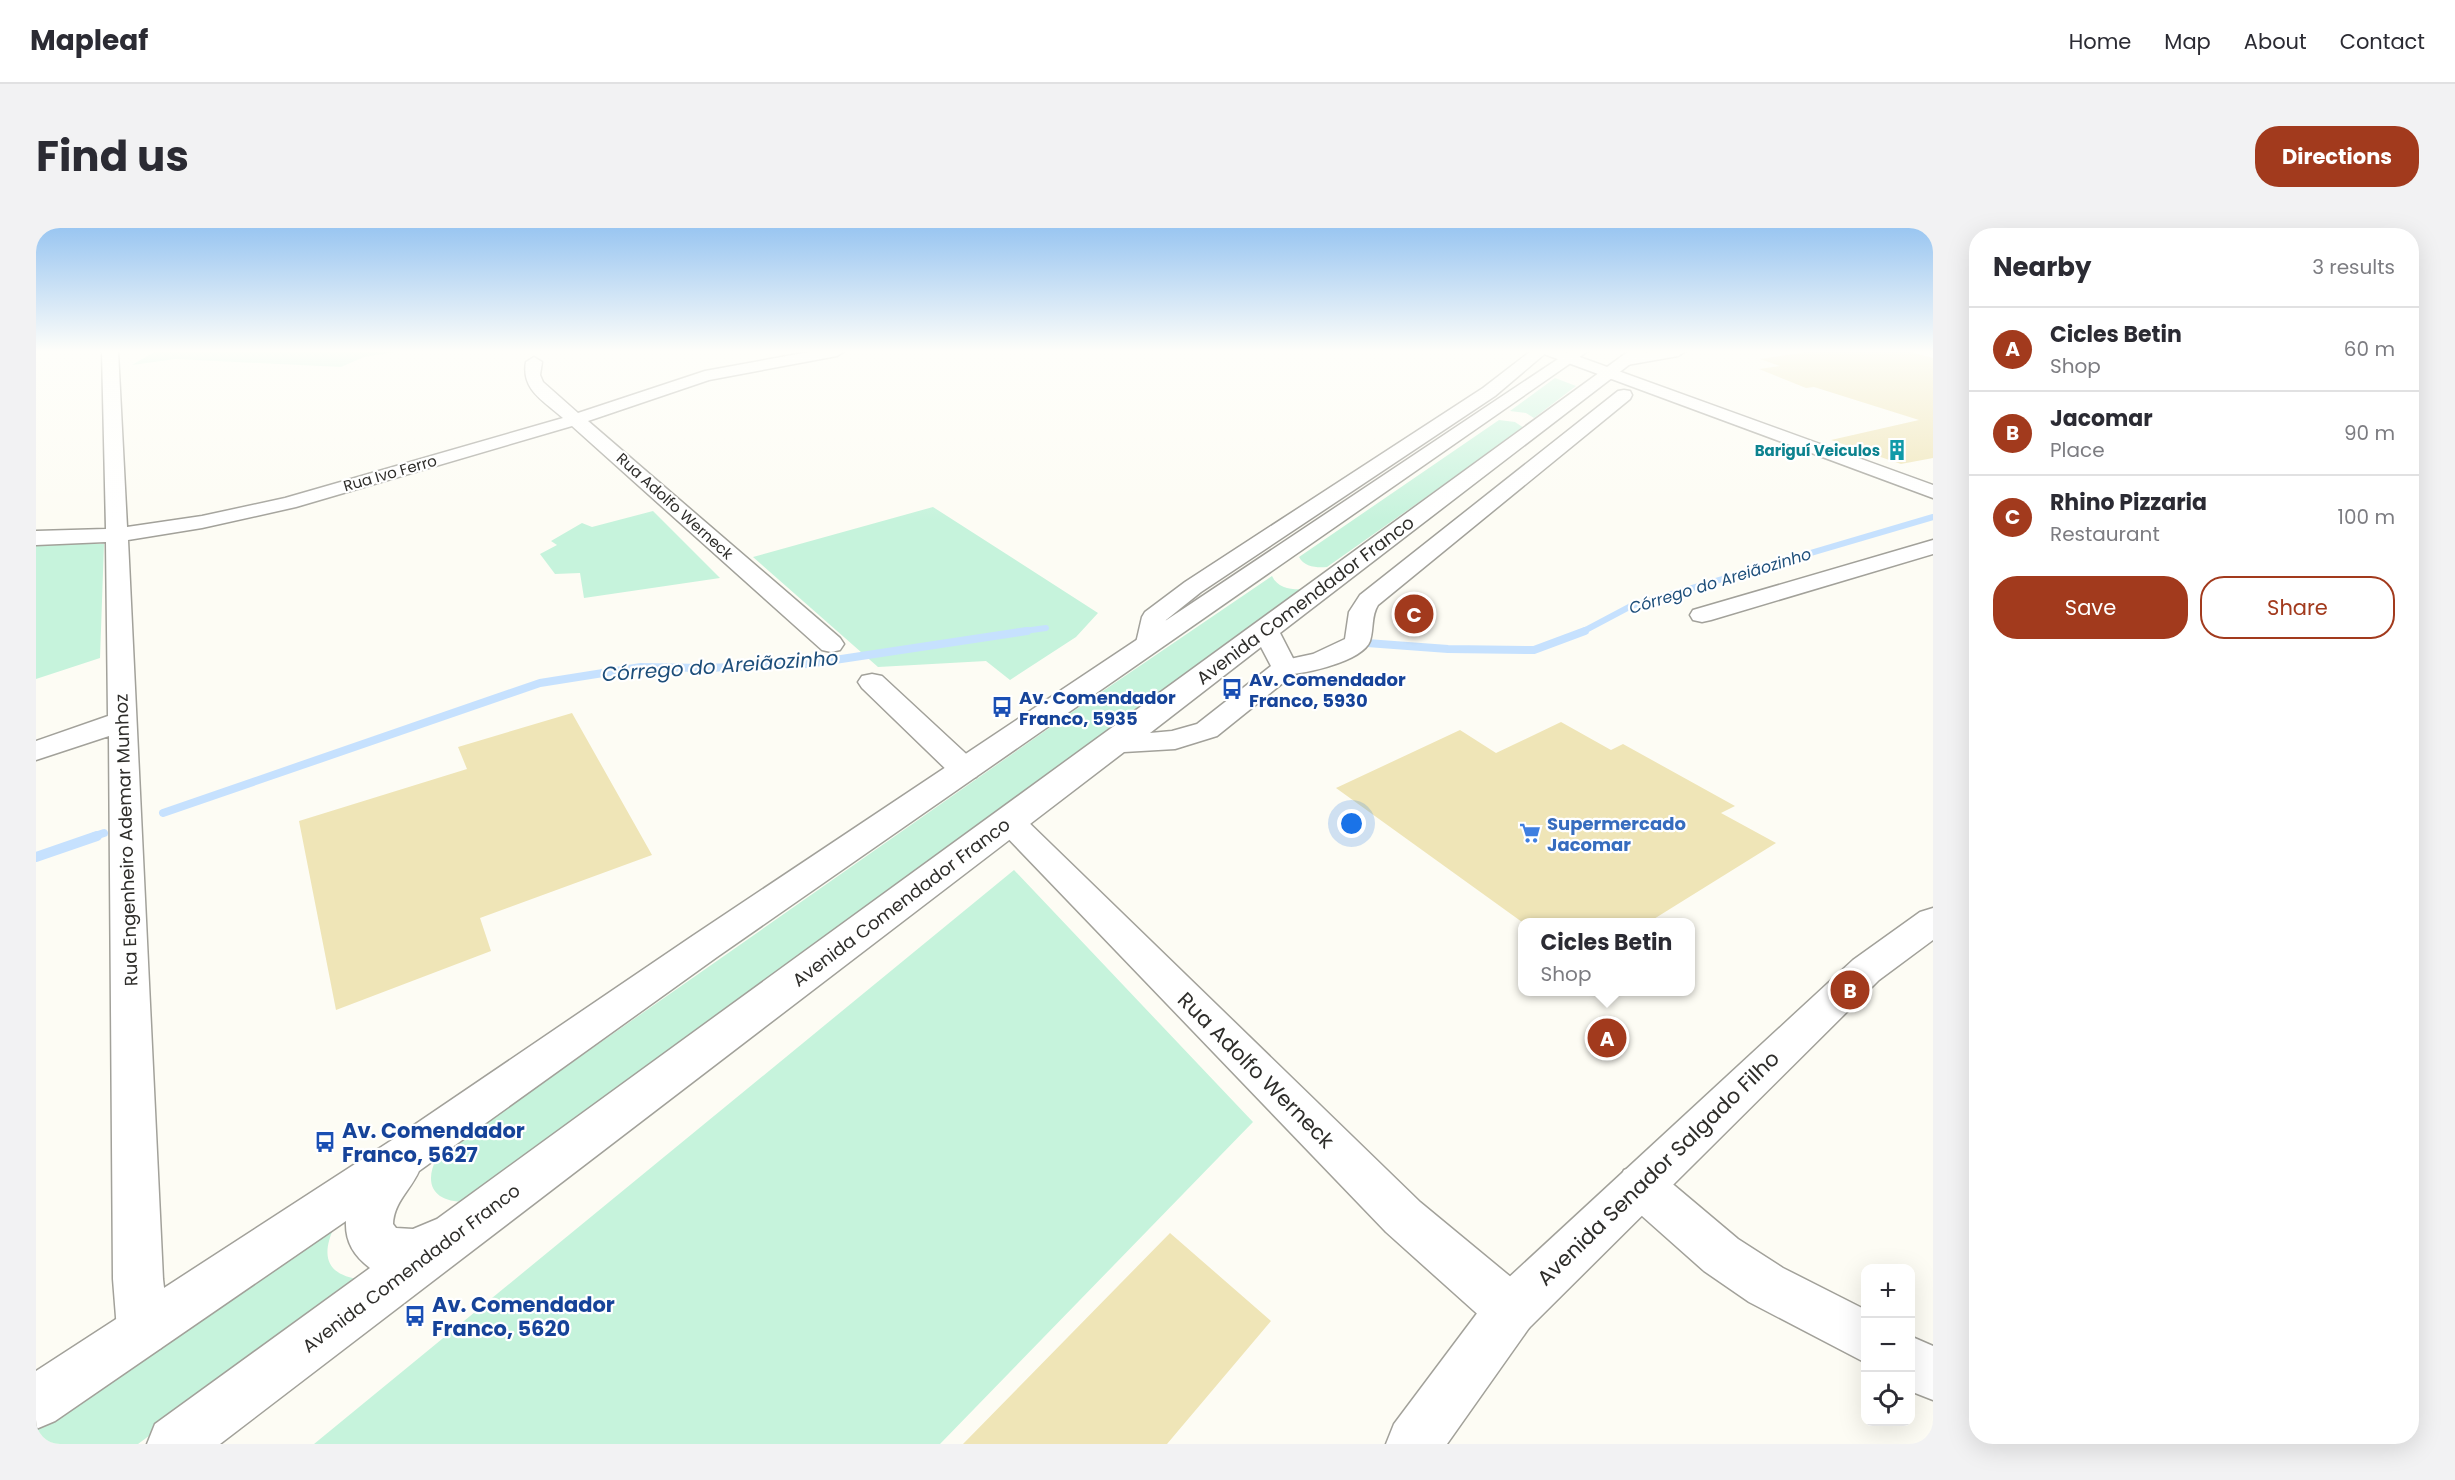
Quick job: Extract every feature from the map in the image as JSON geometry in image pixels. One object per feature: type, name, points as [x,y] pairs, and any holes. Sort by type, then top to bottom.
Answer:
[{"type":"main road","name":"Rua Engenheiro Ademar Munhoz","points":[[112,408],[138,1267],[143,1330]]},
{"type":"main road","name":"Rua Adolfo Werneck","points":[[564,408],[831,644]]},
{"type":"main road","name":"Rua Ivo Ferro","points":[[36,538],[117,535],[202,522],[289,503],[611,408]]},
{"type":"main road","points":[[1149,643],[1154,616],[1193,587],[1465,408]]},
{"type":"main road","points":[[36,1402],[408,1154],[572,1038],[1149,643],[1284,572],[1496,408]]},
{"type":"main road","name":"Avenida Comendador Franco","points":[[175,1444],[1330,581],[1524,421],[1548,408]]},
{"type":"main road","name":"Avenida Comendador Franco","points":[[1285,668],[1320,661],[1345,652],[1357,642],[1361,612],[1369,600],[1608,408]]},
{"type":"main road","points":[[1704,408],[1933,492]]},
{"type":"main road","points":[[1488,413],[1524,421]]},
{"type":"main road","points":[[1702,615],[1933,548]]},
{"type":"main road","points":[[1284,572],[1316,584],[1330,581]]},
{"type":"main road","points":[[1112,744],[1175,740],[1207,730],[1285,668],[1265,630]]},
{"type":"main road","points":[[872,682],[965,770]]},
{"type":"main road","points":[[36,751],[123,721]]},
{"type":"main road","name":"Rua Adolfo Werneck","points":[[1009,821],[1403,1217],[1511,1310]]},
{"type":"main road","name":"Avenida Senador Salgado Filho","points":[[1414,1444],[1511,1310],[1866,970],[1933,921]]},
{"type":"main road","points":[[408,1154],[378,1194],[368,1216],[370,1236],[386,1251],[413,1252],[456,1235]]},
{"type":"main road","points":[[1640,1185],[1721,1255],[1766,1285],[1861,1335]]},
{"type":"main road","points":[[1915,1364],[1933,1374]]},
{"type":"green space","points":[[1514,408],[1547,408],[1534,418],[1526,413],[1510,411]]},
{"type":"green space","points":[[1499,420],[1515,422],[1524,428],[1327,567],[1311,566],[1301,560],[1299,557]]},
{"type":"green space","points":[[933,507],[1098,613],[1076,637],[1010,680],[986,661],[878,667],[753,557]]},
{"type":"green space","points":[[653,511],[720,578],[584,598],[580,573],[555,574],[540,554],[557,545],[551,541],[582,523],[592,527]]},
{"type":"green space","points":[[36,544],[104,544],[100,658],[36,679]]},
{"type":"green space","points":[[1272,576],[1282,586],[1291,589],[1306,589],[468,1202],[448,1200],[435,1191],[431,1177],[437,1157],[1075,710]]},
{"type":"green space","points":[[1014,870],[1253,1122],[940,1444],[314,1444]]},
{"type":"green space","points":[[334,1227],[328,1248],[330,1264],[341,1274],[362,1280],[138,1444],[36,1444],[36,1427]]},
{"type":"building","name":"Bariguí Veiculos","points":[[1880,408],[1933,408],[1933,458],[1901,464],[1831,440],[1919,420]]},
{"type":"building","points":[[572,713],[652,855],[480,918],[491,951],[336,1010],[299,821],[467,769],[458,747]]},
{"type":"building","points":[[1561,722],[1611,750],[1623,744],[1735,806],[1721,813],[1776,843],[1655,918],[1518,919],[1336,788],[1460,730],[1496,753]]},
{"type":"building","points":[[1170,1233],[1271,1321],[1167,1444],[963,1444]]},
{"type":"waterway","name":"Córrego do Areiãozinho","points":[[1582,632],[1631,606],[1933,517]]},
{"type":"waterway","name":"Córrego do Areiãozinho","points":[[1017,632],[1046,628]]},
{"type":"waterway","name":"Córrego do Areiãozinho","points":[[163,813],[540,683],[641,667],[706,668],[808,664],[1027,631]]},
{"type":"waterway","name":"Córrego do Areiãozinho","points":[[1367,643],[1448,649],[1534,650],[1585,631]]},
{"type":"waterway","name":"Córrego do Areiãozinho","points":[[92,837],[104,833]]},
{"type":"waterway","name":"Córrego do Areiãozinho","points":[[36,857],[97,836]]},
{"type":"place","name":"Bariguí Veiculos","points":[[1897,450]]},
{"type":"place","name":"Rhino Pizzaria","points":[[1414,614]]},
{"type":"place","name":"Av. Comendador Franco, 5930","points":[[1232,689]]},
{"type":"place","name":"Av. Comendador Franco, 5935","points":[[1002,707]]},
{"type":"place","name":"Supermercado Jacomar","points":[[1530,833]]},
{"type":"place","name":"Jacomar","points":[[1850,990]]},
{"type":"place","name":"Cicles Betin","points":[[1607,1038]]},
{"type":"place","name":"Av. Comendador Franco, 5627","points":[[325,1142]]},
{"type":"place","name":"Av. Comendador Franco, 5620","points":[[415,1316]]}]
